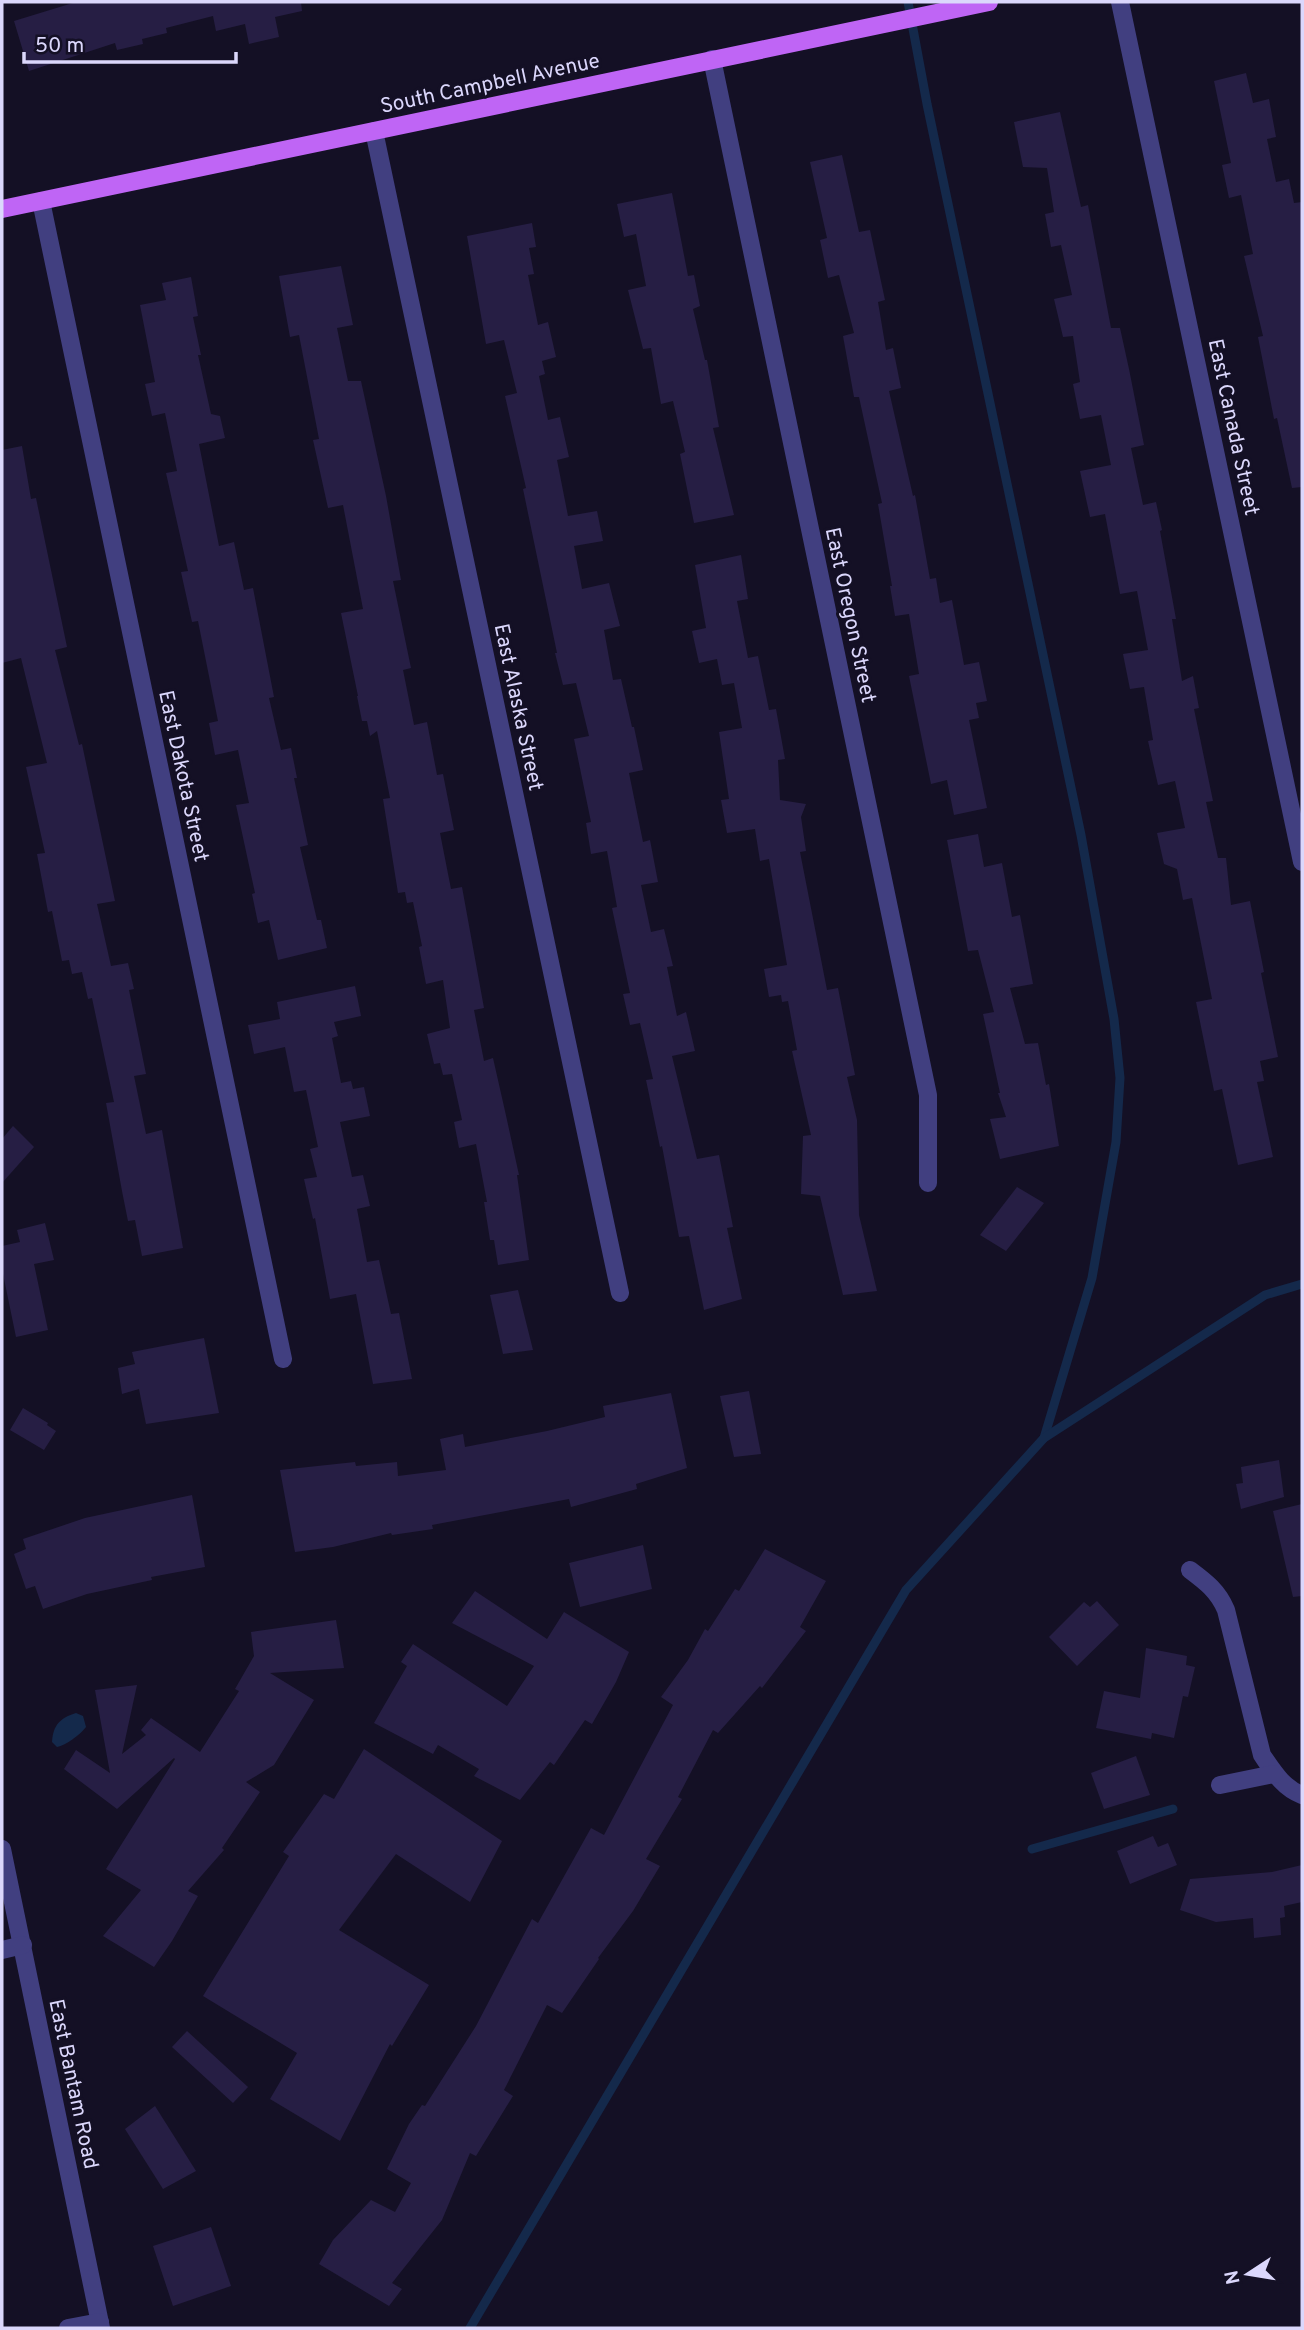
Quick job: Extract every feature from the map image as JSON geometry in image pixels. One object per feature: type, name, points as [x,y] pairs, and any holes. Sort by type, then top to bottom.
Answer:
[{"type":"main road","name":"South Campbell Avenue","points":[[2,209],[989,2]]},
{"type":"street","name":"East Canada Street","points":[[1121,2],[1302,862]]},
{"type":"street","name":"East Oregon Street","points":[[712,59],[928,1095],[928,1183]]},
{"type":"street","name":"East Alaska Street","points":[[374,131],[620,1293]]},
{"type":"street","name":"East Dakota Street","points":[[41,201],[283,1359]]},
{"type":"street","points":[[1190,1570],[1206,1581],[1223,1603],[1262,1755],[1290,1790],[1302,1795]]},
{"type":"street","points":[[1220,1786],[1275,1774]]},
{"type":"street","name":"East Bantam Road","points":[[2,1849],[101,2325]]},
{"type":"street","points":[[2,1950],[23,1945]]},
{"type":"street","points":[[68,2328],[101,2325]]},
{"type":"water","points":[[76,1713],[83,1716],[86,1727],[73,1739],[57,1747],[52,1742],[56,1727],[66,1717]]},
{"type":"building","points":[[76,2],[301,2],[302,11],[275,17],[279,37],[249,44],[245,24],[216,31],[213,16],[166,28],[167,33],[142,39],[143,44],[117,50],[115,43],[29,71],[14,21]]},
{"type":"building","points":[[1246,73],[1253,103],[1269,99],[1276,137],[1267,139],[1276,182],[1289,179],[1294,203],[1302,202],[1302,487],[1292,488],[1277,418],[1274,419],[1258,337],[1263,336],[1244,256],[1253,254],[1241,195],[1229,198],[1222,165],[1231,163],[1214,81]]},
{"type":"building","points":[[1060,112],[1081,207],[1088,205],[1111,328],[1120,328],[1129,369],[1144,445],[1131,448],[1143,505],[1156,502],[1176,619],[1172,619],[1182,681],[1193,676],[1199,708],[1194,709],[1213,801],[1206,802],[1218,858],[1226,858],[1231,905],[1250,901],[1264,972],[1261,973],[1278,1057],[1260,1061],[1264,1081],[1257,1082],[1273,1157],[1238,1165],[1222,1089],[1214,1091],[1196,1002],[1212,999],[1192,898],[1183,900],[1177,869],[1164,864],[1157,833],[1185,828],[1175,781],[1158,785],[1148,741],[1153,740],[1144,687],[1130,689],[1123,654],[1148,650],[1137,591],[1120,594],[1105,514],[1090,517],[1080,471],[1111,465],[1101,415],[1080,419],[1073,384],[1080,382],[1073,336],[1063,337],[1054,299],[1072,295],[1061,245],[1051,247],[1045,214],[1054,212],[1047,168],[1023,167],[1014,122]]},
{"type":"building","points":[[842,155],[859,232],[870,230],[885,300],[878,302],[886,350],[893,348],[901,388],[889,391],[913,496],[915,495],[930,579],[936,578],[940,603],[952,600],[964,665],[979,662],[987,701],[976,703],[979,718],[969,720],[987,808],[954,815],[947,780],[931,784],[909,676],[919,674],[909,614],[895,616],[878,504],[882,503],[859,397],[854,397],[843,336],[854,333],[839,275],[828,278],[820,240],[827,238],[810,162]]},
{"type":"building","points":[[672,193],[688,276],[694,275],[700,306],[693,309],[707,360],[719,427],[713,428],[734,515],[694,523],[680,454],[685,452],[673,401],[661,404],[651,348],[643,349],[628,290],[646,286],[636,234],[624,237],[617,204]]},
{"type":"building","points":[[532,223],[536,247],[529,248],[534,274],[528,275],[538,325],[548,322],[556,357],[542,361],[545,374],[539,376],[548,420],[560,417],[569,457],[557,460],[568,516],[597,511],[603,541],[574,546],[582,589],[609,583],[620,626],[604,630],[613,680],[621,679],[634,727],[643,770],[629,773],[643,842],[650,840],[658,882],[641,885],[651,932],[664,929],[673,966],[667,967],[677,1016],[686,1012],[695,1051],[672,1056],[697,1159],[719,1155],[733,1227],[727,1228],[742,1299],[704,1310],[689,1236],[679,1237],[646,1080],[653,1079],[640,1023],[630,1025],[623,994],[630,993],[612,908],[617,907],[607,851],[591,854],[586,823],[591,822],[574,739],[589,736],[576,683],[563,685],[555,653],[523,489],[526,488],[505,396],[517,393],[504,340],[486,344],[467,236]]},
{"type":"building","points":[[341,266],[353,325],[337,328],[348,381],[361,381],[386,496],[401,580],[393,581],[411,668],[403,670],[414,725],[427,722],[437,775],[443,774],[454,830],[440,833],[451,889],[462,887],[484,1008],[474,1010],[484,1061],[493,1058],[505,1111],[519,1175],[529,1260],[498,1265],[494,1240],[490,1240],[484,1202],[487,1202],[476,1144],[459,1148],[454,1122],[462,1120],[452,1074],[443,1075],[440,1063],[434,1064],[427,1034],[450,1028],[443,980],[426,984],[413,902],[407,903],[405,892],[398,893],[383,799],[390,798],[377,731],[370,736],[367,721],[362,721],[341,613],[363,609],[343,505],[328,508],[313,440],[319,439],[299,335],[290,337],[279,276]]},
{"type":"building","points":[[191,277],[198,316],[193,317],[201,355],[198,355],[211,414],[220,416],[225,438],[199,444],[219,546],[234,542],[244,590],[253,588],[274,697],[269,698],[281,750],[291,748],[297,778],[294,778],[308,845],[300,847],[317,920],[321,920],[327,948],[278,960],[269,920],[258,923],[252,894],[255,893],[236,805],[249,803],[238,750],[215,755],[209,723],[218,721],[198,621],[192,622],[181,572],[188,571],[166,473],[177,471],[165,413],[152,416],[145,384],[155,382],[140,305],[166,300],[162,283]]},
{"type":"building","points":[[22,446],[31,499],[36,498],[67,647],[55,650],[79,745],[82,744],[115,901],[97,904],[111,966],[128,963],[134,989],[129,990],[146,1074],[134,1076],[146,1134],[162,1130],[183,1248],[142,1256],[135,1220],[128,1221],[122,1191],[106,1103],[114,1102],[92,998],[88,999],[82,972],[72,974],[69,960],[62,961],[52,911],[48,912],[37,854],[45,853],[26,767],[47,763],[21,658],[2,663],[2,450]]},
{"type":"building","points":[[741,555],[748,599],[737,601],[748,658],[758,656],[769,710],[776,709],[785,759],[778,760],[780,800],[806,804],[801,817],[806,851],[800,852],[827,990],[838,988],[855,1075],[847,1077],[857,1120],[859,1215],[877,1291],[843,1295],[820,1196],[801,1194],[803,1136],[811,1135],[792,1051],[797,1050],[788,1001],[782,1002],[781,995],[769,997],[764,969],[787,965],[769,859],[760,861],[755,829],[727,833],[721,800],[729,799],[719,732],[742,728],[734,683],[722,685],[717,659],[699,663],[692,631],[706,628],[695,565]]},
{"type":"building","points":[[978,834],[984,867],[1002,863],[1012,917],[1020,915],[1033,984],[1010,988],[1025,1044],[1038,1043],[1046,1085],[1049,1084],[1059,1146],[1000,1159],[990,1119],[1006,1117],[998,1093],[983,1014],[994,1012],[978,950],[968,951],[947,840]]},
{"type":"building","points":[[355,986],[361,1016],[334,1022],[338,1036],[332,1038],[341,1083],[351,1081],[353,1089],[364,1087],[370,1116],[340,1122],[352,1177],[363,1175],[370,1206],[357,1209],[367,1262],[379,1260],[391,1314],[399,1313],[412,1379],[373,1384],[356,1294],[330,1299],[315,1218],[313,1219],[304,1179],[317,1177],[310,1149],[318,1147],[306,1090],[294,1092],[285,1047],[254,1054],[248,1025],[280,1019],[277,1002]]},
{"type":"building","points":[[13,1126],[34,1147],[2,1183],[2,1139]]},
{"type":"building","points":[[1017,1187],[1044,1203],[1006,1251],[980,1235]]},
{"type":"building","points":[[45,1223],[54,1260],[34,1264],[48,1330],[16,1337],[2,1269],[2,1246],[20,1242],[17,1230]]},
{"type":"building","points":[[518,1290],[533,1350],[503,1354],[490,1295]]},
{"type":"building","points":[[204,1338],[219,1413],[146,1424],[139,1389],[122,1394],[118,1368],[135,1364],[132,1352]]},
{"type":"building","points":[[749,1391],[761,1454],[734,1457],[720,1396]]},
{"type":"building","points":[[671,1393],[687,1468],[636,1484],[637,1489],[571,1507],[569,1499],[432,1525],[433,1529],[391,1533],[333,1547],[295,1552],[280,1470],[355,1462],[356,1466],[397,1462],[398,1476],[446,1470],[440,1439],[463,1434],[465,1447],[547,1431],[605,1417],[603,1406]]},
{"type":"building","points":[[23,1408],[56,1431],[44,1450],[10,1430]]},
{"type":"building","points":[[1279,1460],[1284,1497],[1241,1509],[1236,1484],[1243,1483],[1241,1467]]},
{"type":"building","points":[[192,1495],[205,1567],[151,1577],[152,1580],[87,1594],[43,1609],[35,1586],[26,1589],[14,1554],[26,1549],[23,1539],[85,1518]]},
{"type":"building","points":[[1302,1504],[1302,1596],[1293,1597],[1273,1511]]},
{"type":"building","points":[[643,1545],[652,1589],[580,1607],[569,1563]]},
{"type":"building","points":[[765,1549],[826,1581],[800,1627],[806,1631],[762,1688],[760,1686],[718,1733],[713,1730],[678,1797],[682,1799],[646,1859],[660,1866],[633,1911],[562,2013],[547,2005],[504,2090],[513,2096],[476,2156],[470,2153],[442,2220],[392,2283],[402,2289],[389,2306],[319,2264],[333,2240],[371,2200],[395,2212],[411,2183],[387,2169],[409,2124],[422,2105],[425,2106],[476,2026],[532,1919],[538,1923],[591,1828],[604,1835],[673,1705],[661,1697],[688,1660],[705,1629],[708,1631],[735,1589],[739,1591]]},
{"type":"building","points":[[475,1591],[547,1639],[564,1612],[629,1652],[616,1682],[592,1724],[585,1720],[554,1765],[550,1762],[520,1800],[474,1776],[479,1769],[438,1745],[433,1754],[374,1723],[407,1666],[401,1662],[413,1644],[507,1706],[534,1666],[452,1623]]},
{"type":"building","points":[[1097,1601],[1119,1625],[1077,1666],[1049,1637],[1084,1602],[1090,1607]]},
{"type":"building","points":[[336,1620],[344,1668],[270,1673],[314,1700],[274,1765],[246,1782],[260,1792],[222,1848],[224,1850],[188,1891],[198,1896],[154,1967],[103,1936],[141,1890],[106,1869],[175,1759],[117,1809],[64,1769],[76,1750],[110,1773],[95,1690],[137,1685],[122,1754],[146,1735],[141,1730],[151,1718],[200,1752],[239,1691],[235,1689],[254,1656],[251,1632]]},
{"type":"building","points":[[1146,1648],[1187,1656],[1186,1665],[1195,1667],[1188,1697],[1183,1696],[1174,1738],[1152,1733],[1151,1739],[1096,1728],[1104,1691],[1140,1698]]},
{"type":"building","points":[[364,1749],[502,1841],[470,1902],[396,1854],[339,1930],[429,1985],[392,2046],[390,2044],[340,2141],[270,2099],[297,2053],[203,1996],[289,1856],[283,1852],[324,1794],[334,1799]]},
{"type":"building","points":[[1136,1756],[1150,1795],[1104,1809],[1091,1773]]},
{"type":"building","points":[[1153,1836],[1158,1847],[1168,1843],[1177,1865],[1130,1884],[1117,1851]]},
{"type":"building","points":[[1302,1865],[1302,1902],[1284,1906],[1285,1917],[1280,1918],[1281,1935],[1254,1938],[1253,1918],[1216,1922],[1180,1910],[1190,1879],[1272,1872]]},
{"type":"building","points":[[187,2031],[248,2087],[233,2103],[172,2047]]},
{"type":"building","points":[[155,2106],[196,2171],[163,2189],[125,2129]]},
{"type":"building","points":[[211,2227],[231,2286],[173,2306],[153,2246]]},
{"type":"waterway","points":[[908,2],[927,104],[1081,835],[1114,1019],[1120,1078],[1116,1142],[1092,1278],[1044,1438]]},
{"type":"waterway","points":[[470,2328],[906,1590],[1044,1438],[1265,1295],[1302,1284]]},
{"type":"waterway","points":[[1032,1849],[1173,1809]]}]
